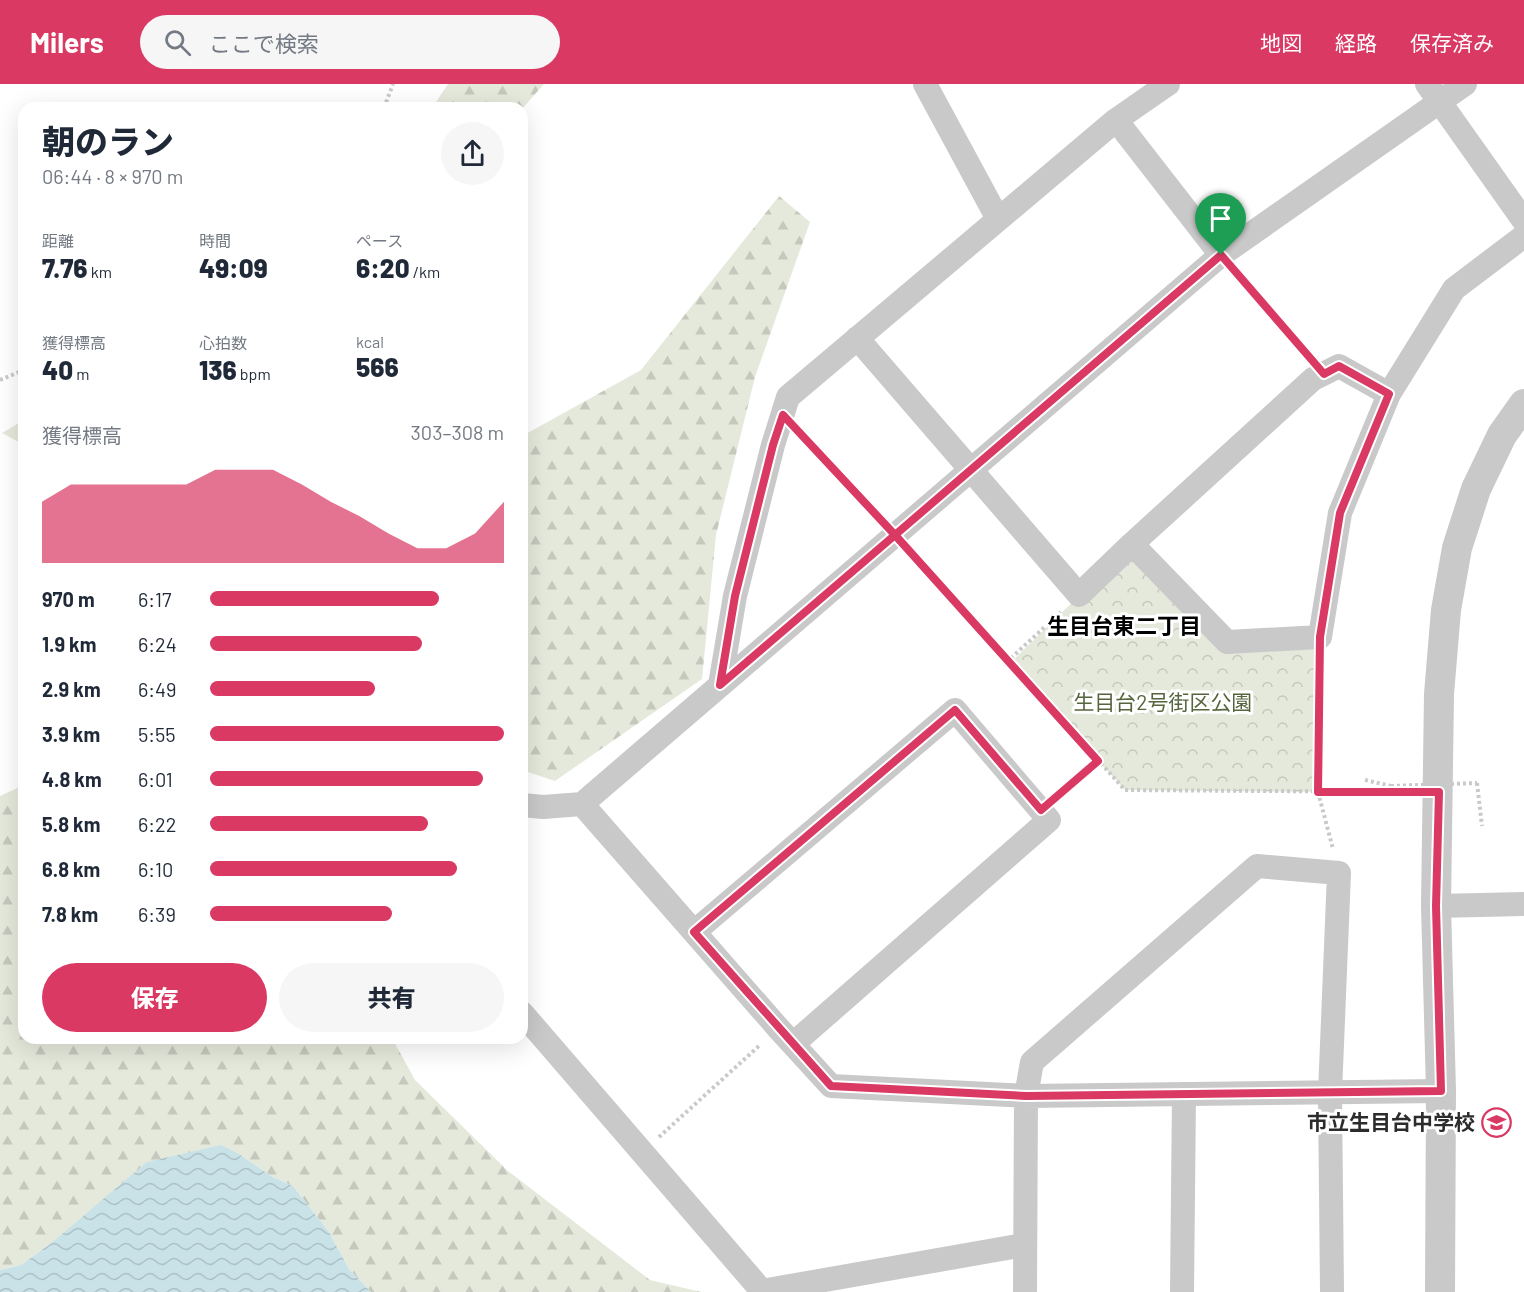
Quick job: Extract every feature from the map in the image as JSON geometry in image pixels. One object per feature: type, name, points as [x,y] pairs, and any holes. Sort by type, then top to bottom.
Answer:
[{"type":"street","points":[[925,84],[998,219]]},
{"type":"street","points":[[720,685],[735,596],[773,445],[788,397],[1116,120],[1168,84]]},
{"type":"street","points":[[528,806],[543,807],[582,804],[1221,255],[1433,93],[1465,84]]},
{"type":"street","points":[[1433,93],[1524,221]]},
{"type":"street","points":[[1116,120],[1221,255]]},
{"type":"street","points":[[1132,544],[1227,642],[1320,637],[1340,513],[1389,394],[1454,289],[1524,236]]},
{"type":"street","points":[[857,338],[1079,595],[1313,379],[1339,366],[1389,394]]},
{"type":"street","points":[[1440,1292],[1441,1091],[1436,906],[1440,684],[1446,610],[1457,548],[1476,489],[1502,435],[1524,404]]},
{"type":"street","points":[[694,932],[955,710],[1048,820],[786,1036]]},
{"type":"street","points":[[582,804],[831,1086],[1026,1096],[1441,1091]]},
{"type":"street","points":[[1024,1292],[1026,1096],[1032,1062],[1257,866],[1339,873],[1330,1093],[1332,1292]]},
{"type":"street","points":[[1436,906],[1524,904]]},
{"type":"street","points":[[528,1020],[762,1291],[1024,1245]]},
{"type":"street","points":[[1182,1292],[1184,1095]]},
{"type":"path","points":[[386,102],[393,84]]},
{"type":"path","points":[[1221,255],[1324,374]]},
{"type":"path","points":[[0,380],[18,372]]},
{"type":"path","points":[[783,415],[895,535],[1125,790],[1439,792]]},
{"type":"path","points":[[1011,658],[1079,595]]},
{"type":"path","points":[[1320,637],[1318,792],[1339,873]]},
{"type":"path","points":[[1041,810],[1098,761]]},
{"type":"path","points":[[1365,780],[1390,786],[1477,783],[1482,826]]},
{"type":"path","points":[[643,1151],[786,1036]]},
{"type":"green space","points":[[448,84],[544,84],[528,102],[436,102]]},
{"type":"green space","points":[[779,196],[810,222],[755,377],[716,535],[702,679],[555,781],[528,772],[528,433],[641,370]]},
{"type":"green space","points":[[18,424],[18,442],[2,433]]},
{"type":"green space","name":"生目台2号街区公園","points":[[1132,544],[1227,641],[1320,637],[1318,792],[1125,790],[1009,664]]},
{"type":"green space","points":[[18,788],[18,1044],[395,1044],[415,1080],[508,1171],[650,1280],[701,1292],[371,1292],[349,1269],[329,1232],[293,1186],[273,1177],[239,1154],[93,1208],[21,1265],[0,1270],[0,796]]},
{"type":"water","points":[[221,1145],[273,1177],[293,1186],[329,1232],[349,1269],[371,1292],[0,1292],[0,1270],[21,1265],[50,1244],[147,1162]]},
{"type":"place","name":"市立生目台中学校","points":[[1496,1123]]},
{"type":"district","name":"生目台東二丁目","points":[[1124,626]]},
{"type":"route","points":[[1221,255],[895,535],[783,415],[773,445],[735,596],[720,685],[895,535],[1098,761],[1041,810],[955,710],[694,932],[831,1086],[1026,1096],[1441,1091],[1436,906],[1439,792],[1318,792],[1320,637],[1340,513],[1389,394],[1339,366],[1324,374],[1221,255]]}]
